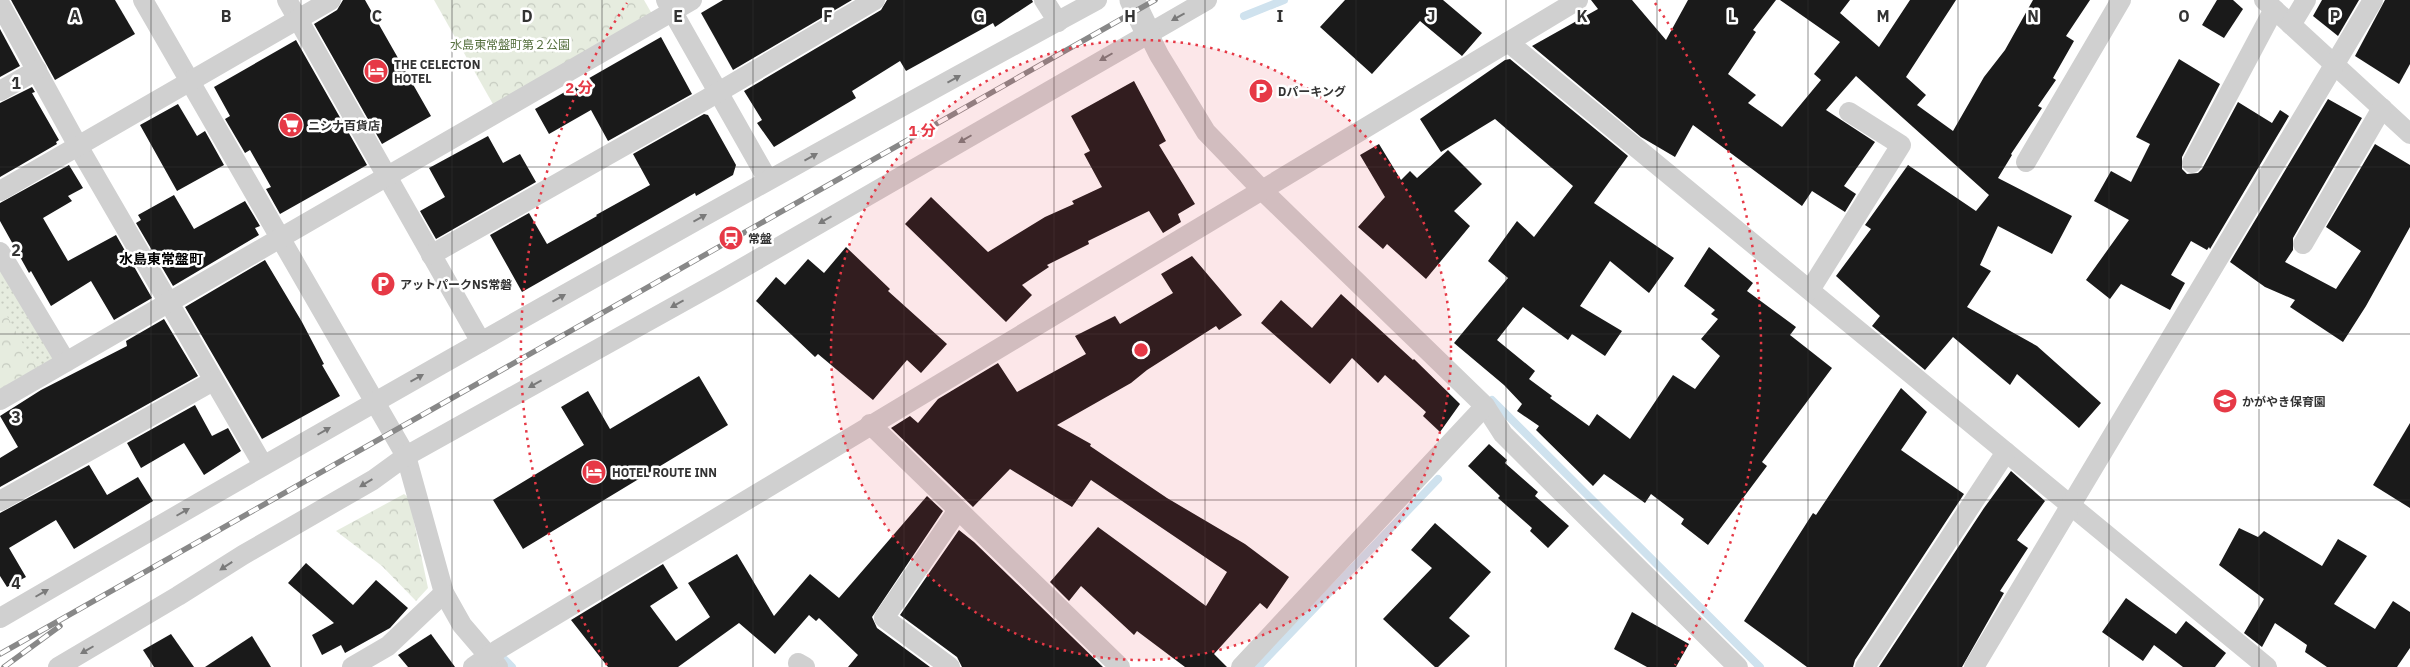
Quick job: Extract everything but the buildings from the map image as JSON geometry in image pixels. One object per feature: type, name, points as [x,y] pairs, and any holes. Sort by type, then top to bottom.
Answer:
[{"type":"street","points":[[143,0],[406,456],[444,593],[486,664],[870,424],[1263,192],[1578,0]]},
{"type":"street","points":[[287,0],[481,342]]},
{"type":"street","points":[[0,191],[331,0]]},
{"type":"street","points":[[0,400],[387,176],[669,6],[692,0]]},
{"type":"street","points":[[432,255],[875,0]]},
{"type":"street","points":[[1044,0],[1058,22]]},
{"type":"street","points":[[0,618],[263,465],[768,180],[1098,0]]},
{"type":"street","points":[[1132,0],[1159,55],[1206,132],[1263,192],[1485,406],[1503,434],[1738,667]]},
{"type":"street","points":[[58,667],[243,555],[373,480],[406,456],[720,281],[1207,0]]},
{"type":"street","points":[[2026,162],[2121,0]]},
{"type":"street","points":[[2291,25],[2306,0]]},
{"type":"street","points":[[1974,667],[2373,0]]},
{"type":"street","points":[[0,4],[78,146],[263,465]]},
{"type":"street","points":[[2192,163],[2269,4],[2410,134]]},
{"type":"street","points":[[669,6],[768,180]]},
{"type":"street","points":[[1508,42],[2267,667]]},
{"type":"street","points":[[0,91],[37,70]]},
{"type":"street","points":[[2304,244],[2382,108]]},
{"type":"street","points":[[1810,290],[1901,144],[1848,112]]},
{"type":"street","points":[[0,252],[66,362]]},
{"type":"street","points":[[0,501],[213,381]]},
{"type":"street","points":[[1241,667],[1485,406]]},
{"type":"street","points":[[870,424],[1120,667]]},
{"type":"street","points":[[1865,667],[2006,452]]},
{"type":"street","points":[[950,667],[884,618],[958,510]]},
{"type":"street","points":[[352,667],[388,646],[444,593]]},
{"type":"green space","name":"水島東常盤町第２公園","points":[[434,0],[644,0],[652,14],[494,106]]},
{"type":"green space","points":[[0,265],[54,358],[0,389]]},
{"type":"green space","points":[[0,265],[54,358],[37,368],[0,304]]},
{"type":"green space","points":[[404,494],[409,498],[428,588],[416,601],[382,566],[336,531]]},
{"type":"waterway","points":[[1244,16],[1284,0]]},
{"type":"waterway","points":[[1492,400],[1760,667]]},
{"type":"waterway","points":[[1258,667],[1438,479]]},
{"type":"waterway","points":[[505,660],[512,667]]},
{"type":"railway","points":[[0,654],[1155,0]]},
{"type":"railway","points":[[4,667],[60,626]]},
{"type":"place","name":"THE CELECTON HOTEL","points":[[376,71]]},
{"type":"place","name":"Dパーキング","points":[[1261,91]]},
{"type":"place","name":"ニシナ百貨店","points":[[291,125]]},
{"type":"place","name":"常盤","points":[[731,238]]},
{"type":"place","name":"アットパークNS常磐","points":[[383,284]]},
{"type":"place","name":"かがやき保育園","points":[[2225,401]]},
{"type":"place","name":"HOTEL ROUTE INN","points":[[594,472]]},
{"type":"district","name":"水島東常盤町","points":[[161,259]]}]
